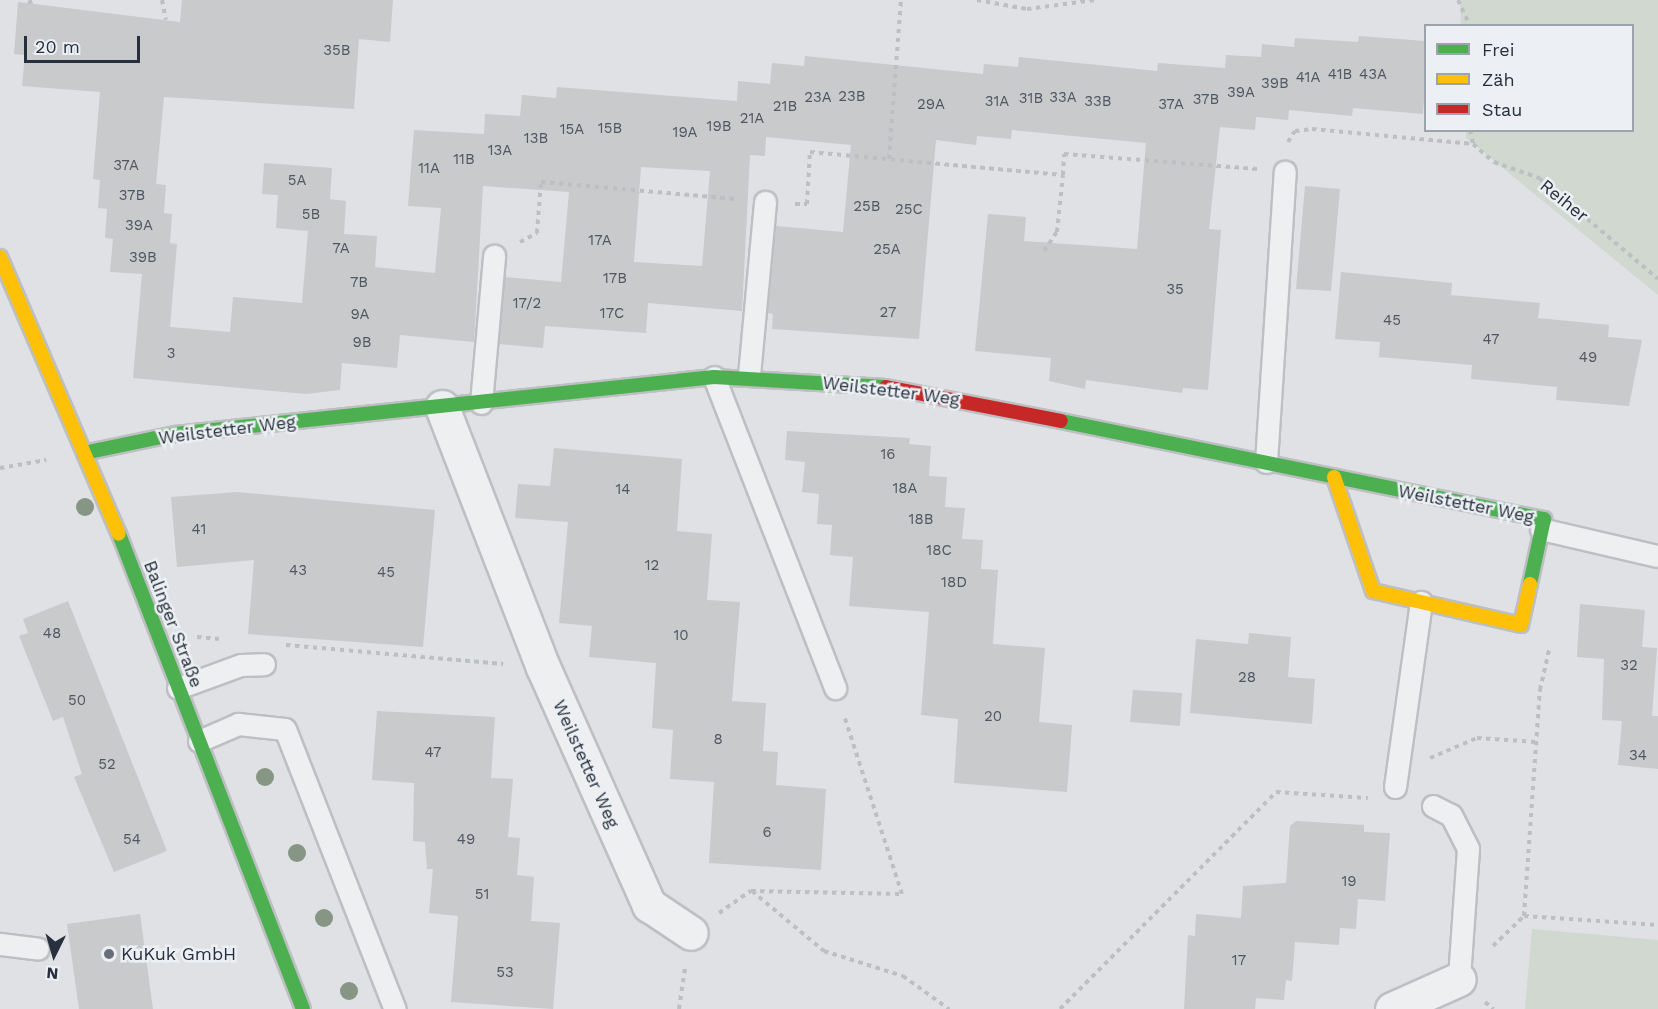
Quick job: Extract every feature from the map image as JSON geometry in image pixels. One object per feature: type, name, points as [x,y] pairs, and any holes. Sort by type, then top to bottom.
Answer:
[{"type":"street","name":"Balinger Straße","points":[[0,257],[84,453],[157,633],[303,1009]]},
{"type":"street","name":"Weilstetter Weg","points":[[84,453],[175,434],[714,377],[749,375],[897,388],[1544,519],[1521,625],[1373,591],[1334,477]]},
{"type":"street","name":"Weilstetter Weg","points":[[442,407],[543,667],[649,905],[691,933]]},
{"type":"street","points":[[1392,1009],[1459,979]]},
{"type":"lane","points":[[1266,462],[1285,172]]},
{"type":"lane","points":[[749,375],[765,202]]},
{"type":"lane","points":[[481,403],[494,256]]},
{"type":"lane","points":[[714,377],[835,688]]},
{"type":"lane","points":[[1541,529],[1657,556]]},
{"type":"lane","points":[[1395,787],[1421,602]]},
{"type":"lane","points":[[178,688],[241,665],[264,664]]},
{"type":"lane","points":[[199,741],[238,724],[285,729],[395,1009]]},
{"type":"lane","points":[[1433,806],[1451,815],[1468,849],[1459,979]]},
{"type":"lane","points":[[0,944],[38,949]]},
{"type":"path","points":[[28,3],[35,0]]},
{"type":"path","points":[[162,0],[166,20]]},
{"type":"path","points":[[889,159],[901,0]]},
{"type":"path","points":[[977,0],[1027,9],[1095,0]]},
{"type":"path","points":[[1458,0],[1469,24]]},
{"type":"path","points":[[1044,251],[1057,232],[1064,154],[1285,172],[1287,143],[1304,130],[1473,144],[1470,132]]},
{"type":"path","name":"Reiher","points":[[1473,144],[1494,162],[1539,178],[1658,278]]},
{"type":"path","points":[[494,256],[537,233],[541,182],[807,204],[810,152],[1063,175]]},
{"type":"path","points":[[157,633],[227,639]]},
{"type":"path","points":[[274,644],[543,667]]},
{"type":"path","points":[[1459,979],[1524,916],[1536,742],[1549,646]]},
{"type":"path","points":[[691,933],[751,891],[902,894],[835,688]]},
{"type":"path","points":[[1059,1009],[1276,792],[1380,799],[1444,748],[1477,738],[1536,742]]},
{"type":"path","points":[[751,891],[824,951],[903,976],[950,1009]]},
{"type":"path","points":[[1524,916],[1658,925]]},
{"type":"shaded area","points":[[1460,0],[1658,0],[1658,295],[1466,138],[1466,132],[1634,132],[1634,24],[1461,24]]},
{"type":"shaded area","points":[[1532,929],[1658,940],[1658,1009],[1525,1009]]},
{"type":"building","points":[[182,0],[393,0],[390,42],[359,39],[354,109],[164,97],[156,184],[166,185],[164,213],[172,214],[170,243],[177,244],[170,327],[230,332],[233,297],[302,303],[308,231],[276,228],[278,195],[262,194],[264,163],[332,168],[330,199],[346,201],[344,234],[377,236],[375,267],[435,273],[441,208],[408,206],[414,130],[484,134],[485,114],[520,116],[522,95],[556,98],[557,87],[737,101],[738,81],[770,84],[772,63],[804,66],[805,56],[983,74],[984,64],[1018,67],[1019,57],[1157,71],[1158,63],[1225,68],[1226,55],[1261,57],[1262,44],[1294,47],[1295,38],[1358,42],[1359,36],[1424,41],[1423,114],[1353,108],[1352,116],[1289,110],[1288,120],[1256,117],[1255,130],[1220,127],[1209,229],[1221,230],[1208,390],[1183,388],[1182,393],[1086,380],[1085,389],[1049,381],[1051,358],[975,351],[988,214],[1026,217],[1024,241],[1137,249],[1146,143],[1012,130],[1011,139],[977,136],[976,145],[936,140],[919,339],[772,329],[773,314],[768,313],[776,226],[843,232],[851,145],[766,137],[765,156],[750,155],[742,311],[648,303],[646,333],[545,326],[543,348],[499,344],[505,277],[561,282],[569,192],[483,186],[474,342],[400,335],[397,368],[342,363],[340,390],[306,394],[133,378],[142,274],[110,272],[113,239],[105,238],[107,209],[98,208],[100,180],[93,179],[100,92],[22,86],[25,55],[14,54],[18,2],[180,22]],"holes":[[[641,167],[710,171],[702,266],[634,262]]]},
{"type":"building","points":[[1305,186],[1340,189],[1331,291],[1296,289]]},
{"type":"building","points":[[1341,272],[1452,283],[1451,295],[1540,303],[1538,318],[1609,325],[1608,337],[1642,340],[1629,406],[1556,400],[1557,387],[1471,379],[1472,365],[1379,357],[1380,342],[1335,339]]},
{"type":"building","points":[[787,431],[910,438],[909,444],[931,446],[929,476],[947,477],[945,507],[965,508],[962,539],[983,540],[981,569],[998,570],[993,644],[1045,648],[1039,722],[1072,725],[1067,792],[954,783],[958,719],[921,715],[929,612],[849,606],[853,557],[830,555],[832,525],[817,524],[819,494],[802,492],[805,462],[785,460]]},
{"type":"building","points":[[554,448],[682,459],[677,531],[712,534],[707,600],[740,602],[732,701],[766,703],[763,751],[778,752],[776,785],[826,789],[821,870],[709,863],[714,782],[670,779],[673,730],[652,728],[656,663],[589,657],[592,626],[559,623],[568,522],[515,518],[518,484],[550,486]]},
{"type":"building","points":[[237,492],[435,510],[423,647],[248,634],[254,560],[177,567],[171,497]]},
{"type":"building","points":[[68,601],[167,851],[114,872],[74,777],[82,774],[63,717],[53,721],[19,636],[28,633],[23,619]]},
{"type":"building","points":[[1580,604],[1645,610],[1642,647],[1657,648],[1652,716],[1658,716],[1658,769],[1618,765],[1622,721],[1602,720],[1604,659],[1577,657]]},
{"type":"building","points":[[1249,633],[1291,637],[1288,677],[1315,679],[1312,724],[1190,713],[1196,639],[1248,644]]},
{"type":"building","points":[[1133,690],[1182,693],[1180,726],[1130,722]]},
{"type":"building","points":[[377,711],[495,717],[491,778],[513,779],[508,837],[520,838],[517,875],[534,877],[531,921],[560,923],[553,1009],[451,1002],[458,916],[429,913],[433,869],[427,869],[425,842],[413,841],[414,783],[372,780]]},
{"type":"building","points":[[1296,821],[1364,825],[1364,832],[1390,833],[1385,901],[1358,899],[1356,929],[1340,928],[1339,945],[1295,942],[1292,981],[1286,980],[1284,1000],[1256,998],[1255,1009],[1184,1009],[1188,935],[1195,936],[1196,914],[1241,918],[1243,886],[1286,883],[1290,826]]},
{"type":"building","name":"KuKuk GmbH","points":[[140,914],[153,1009],[79,1009],[67,924]]},
{"type":"traffic: fast","points":[[84,453],[175,434],[714,377],[886,387]]},
{"type":"traffic: fast","points":[[1061,421],[1544,519],[1530,584]]},
{"type":"traffic: fast","points":[[119,534],[303,1009]]},
{"type":"traffic: slow","points":[[0,257],[119,534]]},
{"type":"traffic: slow","points":[[1334,477],[1373,591],[1521,625],[1530,584]]},
{"type":"traffic: jam","points":[[886,387],[1061,421]]},
{"type":"place","name":"KuKuk GmbH","points":[[109,954]]}]
